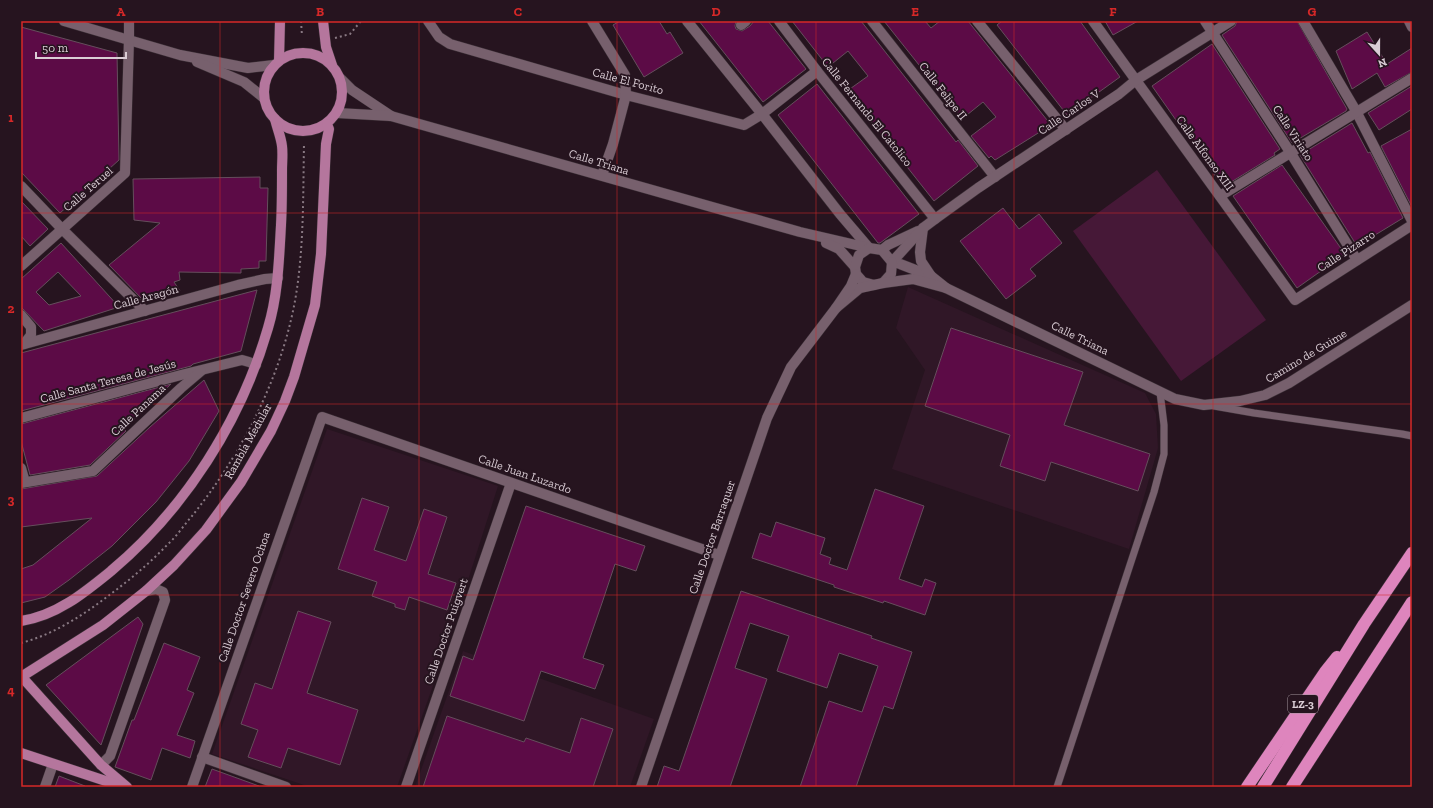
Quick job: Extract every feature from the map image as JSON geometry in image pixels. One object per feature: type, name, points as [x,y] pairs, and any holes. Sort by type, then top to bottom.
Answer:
[{"type":"highway","name":"LZ-3","points":[[1263,787],[1364,624],[1412,553]]},
{"type":"highway","points":[[1292,787],[1412,602]]},
{"type":"highway","name":"LZ-3","points":[[1247,787],[1325,672],[1364,624]]},
{"type":"highway","points":[[1302,787],[1359,682]]},
{"type":"main road","points":[[277,63],[280,21]]},
{"type":"main road","points":[[323,21],[326,48],[332,65],[341,80],[343,95],[337,113],[327,124],[314,130],[300,131],[287,128],[275,119],[268,110],[264,98],[264,86],[268,75],[277,63],[290,55],[302,53],[314,54],[325,59],[332,65]]},
{"type":"main road","name":"Rambla Medular","points":[[21,621],[45,615],[71,601],[125,560],[147,537],[189,487],[211,455],[235,413],[256,365],[268,327],[278,278],[282,145],[275,119]]},
{"type":"main road","name":"Rambla Medular","points":[[21,676],[103,625],[146,591],[174,565],[206,530],[241,482],[271,431],[285,401],[305,343],[315,305],[322,254],[325,151],[329,129],[327,124]]},
{"type":"main road","points":[[21,676],[101,765],[126,787]]},
{"type":"main road","points":[[21,753],[126,787]]},
{"type":"street","points":[[64,21],[180,55],[244,82],[264,98]]},
{"type":"street","name":"Calle Teruel","points":[[21,266],[125,173],[129,39],[128,21]]},
{"type":"street","name":"Calle El Forito","points":[[428,21],[439,37],[450,44],[626,95],[744,125],[762,114],[817,71]]},
{"type":"street","points":[[592,21],[625,75],[626,95],[613,144],[602,175]]},
{"type":"street","points":[[687,21],[840,214],[869,248],[882,250],[892,262],[931,276],[946,288]]},
{"type":"street","name":"Calle Fernando El Catolico","points":[[779,21],[935,219]]},
{"type":"street","name":"Calle Felipe II","points":[[872,21],[995,177]]},
{"type":"street","points":[[977,21],[1066,130]]},
{"type":"street","name":"Calle Alfonso XIII","points":[[1094,21],[1295,300]]},
{"type":"street","name":"Calle Viriato","points":[[1205,21],[1290,152],[1357,260]]},
{"type":"street","name":"Calle Carlos V","points":[[892,262],[923,228],[935,219],[1119,94],[1136,80],[1231,21]]},
{"type":"street","points":[[1302,21],[1356,111],[1412,221]]},
{"type":"street","points":[[1409,21],[1412,27]]},
{"type":"street","points":[[180,55],[248,68],[277,63]]},
{"type":"street","points":[[1220,196],[1356,111],[1412,78]]},
{"type":"street","name":"Calle Triana","points":[[341,80],[352,90],[391,116]]},
{"type":"street","name":"Calle Triana","points":[[337,113],[391,116],[800,232],[869,248]]},
{"type":"street","points":[[21,186],[145,311]]},
{"type":"street","name":"Calle Pizarro","points":[[1295,300],[1412,225]]},
{"type":"street","points":[[923,228],[920,252],[921,261],[931,276]]},
{"type":"street","name":"Calle Carlos V","points":[[882,250],[888,245],[923,228]]},
{"type":"street","name":"Calle Triana","points":[[800,232],[840,249],[855,270]]},
{"type":"street","points":[[869,248],[859,255],[855,270],[864,282],[879,284],[891,274],[892,262]]},
{"type":"street","name":"Calle Doctor Barraquer","points":[[641,787],[767,418],[792,367],[851,286],[855,270]]},
{"type":"street","name":"Calle Aragón","points":[[23,344],[238,285],[278,278]]},
{"type":"street","name":"Calle Doctor Barraquer","points":[[836,308],[860,288],[879,284],[913,279],[946,288]]},
{"type":"street","name":"Calle Triana","points":[[946,288],[1175,399],[1204,404]]},
{"type":"street","name":"Camino de Guime","points":[[1204,404],[1240,401],[1265,395],[1289,383],[1412,305]]},
{"type":"street","points":[[21,316],[31,327],[31,335],[23,344]]},
{"type":"street","name":"Calle Santa Teresa de Jesús","points":[[21,418],[242,360],[256,365]]},
{"type":"street","name":"Calle Panama","points":[[23,482],[92,470],[202,370]]},
{"type":"street","name":"Calle Juan Luzardo","points":[[322,417],[719,555]]},
{"type":"street","name":"Calle Doctor Severo Ochoa","points":[[192,787],[322,417]]},
{"type":"street","points":[[21,468],[23,482]]},
{"type":"street","name":"Calle Doctor Puigvert","points":[[406,787],[511,483]]},
{"type":"street","points":[[101,765],[110,756],[165,600],[163,592],[156,589],[146,591]]},
{"type":"street","points":[[202,757],[286,787]]},
{"type":"street","points":[[45,787],[53,764]]},
{"type":"lane","points":[[1057,787],[1154,492],[1164,454],[1164,425],[1160,392]]},
{"type":"lane","points":[[1204,404],[1254,413],[1412,436]]},
{"type":"path","points":[[301,21],[302,36]]},
{"type":"path","points":[[334,38],[350,34],[361,21]]},
{"type":"shaded area","points":[[1157,170],[1266,320],[1181,381],[1073,231]]},
{"type":"shaded area","points":[[908,287],[1145,393],[1156,414],[1158,448],[1129,549],[892,469],[925,370],[896,328]]},
{"type":"shaded area","points":[[327,429],[498,486],[447,646],[397,787],[310,787],[212,754]]},
{"type":"shaded area","points":[[463,651],[654,719],[630,787],[415,787]]},
{"type":"building","points":[[620,21],[659,21],[667,34],[670,32],[683,53],[644,77],[613,25]]},
{"type":"building","points":[[699,21],[736,21],[736,29],[742,31],[750,26],[754,21],[768,21],[806,69],[763,102]]},
{"type":"building","points":[[792,21],[861,21],[956,142],[958,140],[978,166],[934,201],[847,91],[868,76],[848,51],[828,67]]},
{"type":"building","points":[[884,21],[925,21],[931,28],[940,21],[968,21],[1051,125],[995,160],[991,156],[989,158],[971,136],[996,117],[983,102],[962,119]]},
{"type":"building","points":[[1002,21],[1080,21],[1120,77],[1067,115],[997,25]]},
{"type":"building","points":[[1105,21],[1138,21],[1113,35]]},
{"type":"building","points":[[1237,21],[1297,21],[1347,109],[1346,111],[1292,143],[1222,35],[1235,26]]},
{"type":"building","points":[[21,27],[117,53],[119,160],[60,213],[21,172]]},
{"type":"building","points":[[1367,32],[1387,64],[1412,48],[1412,72],[1385,87],[1377,73],[1352,89],[1336,51]]},
{"type":"building","points":[[1212,44],[1280,149],[1274,153],[1275,155],[1223,187],[1152,86]]},
{"type":"building","points":[[817,84],[919,214],[880,243],[878,243],[778,115]]},
{"type":"building","points":[[1412,86],[1412,109],[1379,130],[1368,113]]},
{"type":"building","points":[[1352,123],[1368,153],[1370,152],[1403,218],[1357,246],[1300,155]]},
{"type":"building","points":[[1412,129],[1412,207],[1381,146]]},
{"type":"building","points":[[1282,165],[1345,254],[1297,288],[1233,196]]},
{"type":"building","points":[[260,177],[260,188],[268,188],[266,261],[259,261],[259,268],[241,269],[241,273],[179,272],[180,280],[174,282],[180,291],[143,300],[109,265],[160,223],[134,220],[133,179]]},
{"type":"building","points":[[21,201],[48,229],[30,246],[21,236]]},
{"type":"building","points":[[1003,208],[1019,229],[1039,214],[1062,243],[1030,269],[1036,276],[1006,299],[960,241]]},
{"type":"building","points":[[61,243],[119,307],[44,331],[21,307],[21,279]],"holes":[[[58,272],[81,296],[49,305],[36,292]]]},
{"type":"building","points":[[257,290],[241,351],[193,364],[191,366],[21,411],[21,353]]},
{"type":"building","points":[[951,328],[1083,372],[1064,425],[1150,454],[1138,491],[1051,462],[1045,481],[1000,466],[1010,435],[925,406]]},
{"type":"building","points":[[204,380],[219,411],[189,461],[156,502],[112,546],[69,580],[45,597],[21,603],[21,569],[33,565],[92,518],[21,527],[21,489],[97,476]]},
{"type":"building","points":[[171,384],[124,429],[126,431],[90,465],[30,475],[21,441],[21,424]]},
{"type":"building","points":[[875,489],[924,506],[899,579],[922,587],[925,579],[936,583],[925,615],[884,601],[883,603],[834,587],[834,585],[752,558],[760,533],[771,537],[776,522],[825,538],[820,554],[831,558],[829,564],[847,570]]},
{"type":"building","points":[[362,498],[389,507],[374,550],[406,561],[424,509],[447,517],[428,574],[456,583],[447,610],[409,597],[405,610],[395,607],[395,604],[372,596],[377,582],[338,569]]},
{"type":"building","points":[[526,506],[645,546],[636,571],[615,564],[583,658],[604,665],[595,689],[541,671],[524,721],[450,696],[463,656],[473,660]]},
{"type":"building","points":[[741,591],[872,636],[871,638],[912,652],[893,709],[884,706],[856,787],[800,787],[829,701],[862,712],[878,666],[839,653],[827,688],[777,671],[789,636],[750,623],[735,668],[767,679],[730,787],[657,787],[664,766],[679,771]]},
{"type":"building","points":[[298,611],[331,622],[307,693],[358,710],[340,765],[288,748],[281,768],[248,757],[258,730],[241,724],[255,683],[272,689]]},
{"type":"building","points":[[138,617],[143,624],[101,745],[46,685]]},
{"type":"building","points":[[164,643],[200,657],[187,690],[194,693],[177,735],[195,741],[190,758],[162,748],[151,780],[115,767],[132,720],[134,720]]},
{"type":"building","points":[[447,716],[524,742],[526,738],[570,753],[581,718],[613,729],[593,787],[423,787]]},
{"type":"building","points":[[212,769],[259,786],[259,787],[205,787]]},
{"type":"building","points":[[59,776],[85,786],[85,787],[55,787]]}]
